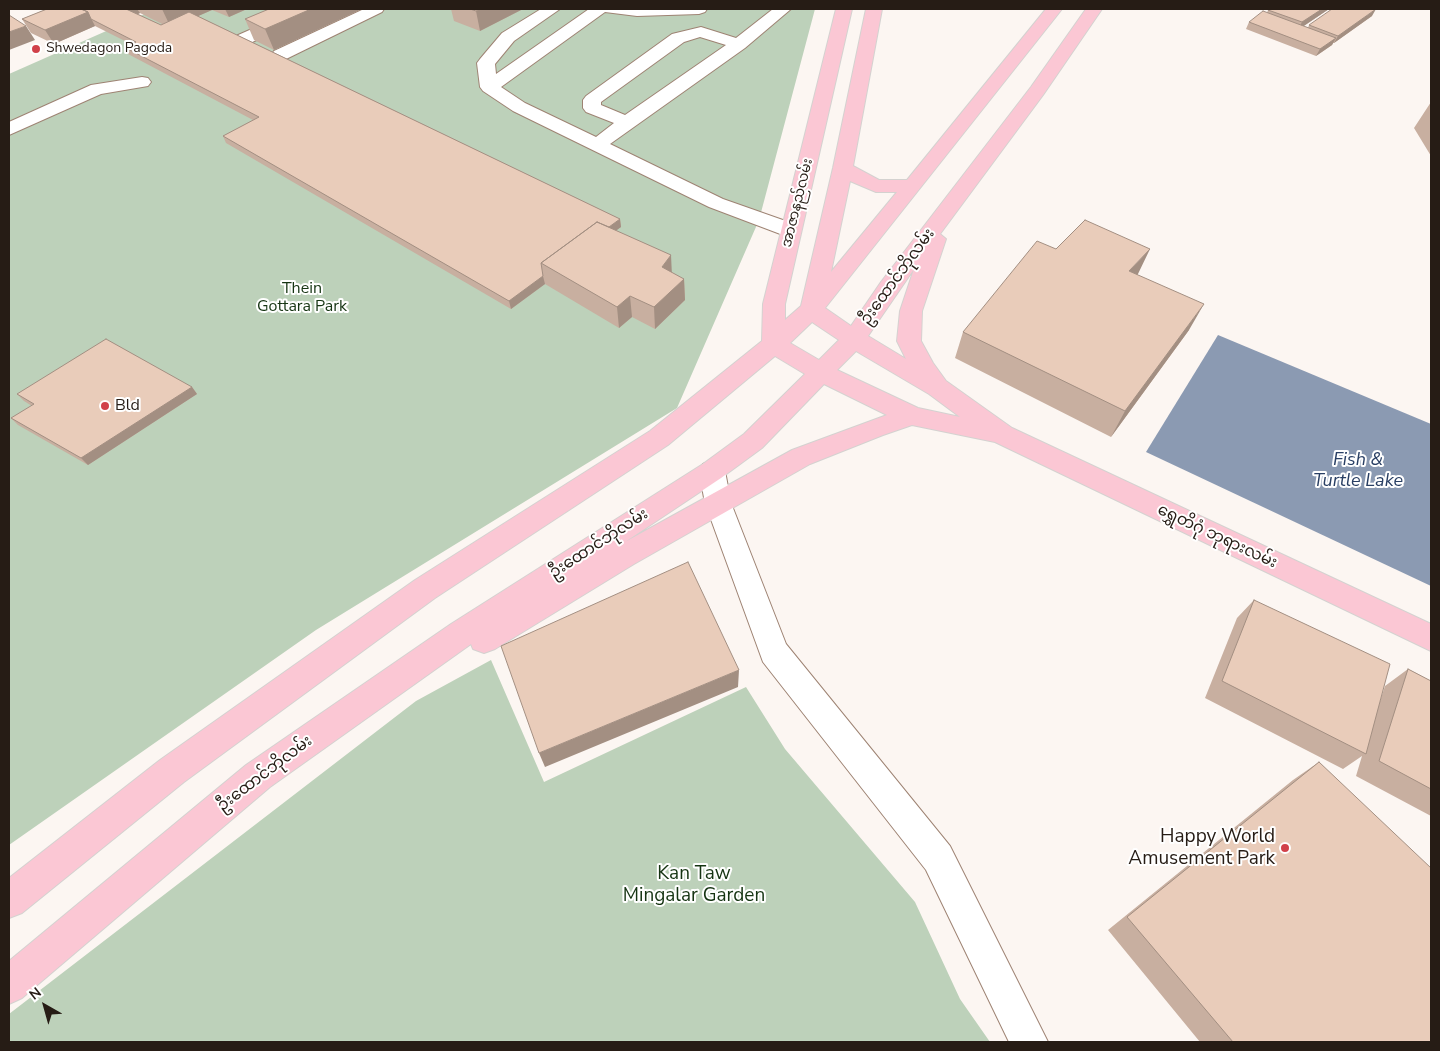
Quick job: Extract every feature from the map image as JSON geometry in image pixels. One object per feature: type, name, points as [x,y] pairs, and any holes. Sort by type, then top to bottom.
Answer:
[{"type":"main road","name":"အာဇာနည်လမ်း","points":[[774,344],[774,304],[790,230],[807,167],[844,9]]},
{"type":"main road","points":[[811,310],[843,168],[874,9]]},
{"type":"main road","points":[[9,900],[203,749],[425,589],[659,438],[774,344],[811,310],[914,186],[1054,9]]},
{"type":"main road","name":"ဦးထောင်ဘိုလမ်း","points":[[9,985],[258,776],[462,633],[712,470],[753,441],[854,339],[889,287],[1037,91],[1094,9]]},
{"type":"main road","points":[[843,168],[876,186],[914,186]]},
{"type":"main road","points":[[938,388],[923,368],[909,341],[911,311],[943,216]]},
{"type":"main road","name":"ရွှေတိဂုံ ဘုရားလမ်း","points":[[811,310],[854,339],[938,388],[1003,435],[1431,638]]},
{"type":"main road","points":[[774,344],[822,373]]},
{"type":"main road","name":"ရွှေတိဂုံ ဘုရားလမ်း","points":[[822,373],[912,416],[1003,435]]},
{"type":"main road","points":[[258,776],[624,556],[801,457],[874,428],[912,416]]},
{"type":"lane","points":[[242,40],[310,9]]},
{"type":"lane","points":[[280,54],[376,9]]},
{"type":"lane","points":[[552,9],[508,37],[486,63],[490,87],[519,107],[716,203],[790,230]]},
{"type":"lane","points":[[490,87],[599,9]]},
{"type":"lane","points":[[610,9],[637,11],[699,9]]},
{"type":"lane","points":[[597,145],[739,44],[783,9]]},
{"type":"lane","points":[[627,122],[592,108],[592,100],[678,38],[701,32],[739,44]]},
{"type":"lane","points":[[9,129],[97,89],[142,82]]},
{"type":"lane","points":[[712,470],[718,503],[774,652],[938,858],[1029,1042]]},
{"type":"green space","name":"Thein Gottara Park","points":[[156,9],[815,9],[759,220],[677,408],[316,630],[9,845],[9,74]]},
{"type":"green space","name":"Kan Taw Mingalar Garden","points":[[491,660],[544,782],[746,687],[785,749],[915,902],[960,999],[990,1042],[9,1042],[9,1014],[416,701]]},
{"type":"water","name":"Fish & Turtle Lake","points":[[1218,335],[1431,424],[1431,586],[1146,452]]},
{"type":"building","points":[[47,9],[81,9],[88,12],[45,30],[22,19]]},
{"type":"building","points":[[81,9],[126,9],[161,25],[189,12],[620,219],[609,227],[597,222],[541,263],[543,276],[509,301],[223,136],[259,117],[124,47],[136,42],[91,19],[88,12]]},
{"type":"building","points":[[269,9],[311,9],[265,29],[245,19]]},
{"type":"building","points":[[1322,9],[1302,22],[1268,10]]},
{"type":"building","points":[[1332,9],[1376,9],[1338,36],[1309,25]]},
{"type":"building","points":[[1263,11],[1336,38],[1320,49],[1249,22]]},
{"type":"building","points":[[9,15],[26,26],[9,32]]},
{"type":"building","points":[[1085,220],[1150,249],[1129,271],[1204,304],[1125,411],[963,332],[1037,241],[1056,249]]},
{"type":"building","points":[[597,222],[671,255],[662,267],[684,279],[654,307],[630,296],[617,307],[541,263]]},
{"type":"building","name":"Bld","points":[[106,339],[192,387],[81,458],[11,418],[34,404],[17,394]]},
{"type":"building","points":[[688,562],[739,670],[539,753],[501,646]]},
{"type":"building","points":[[1254,600],[1390,664],[1366,754],[1222,681]]},
{"type":"building","points":[[1408,669],[1431,681],[1431,789],[1379,761]]},
{"type":"building","name":"Happy World Amusement Park","points":[[1319,762],[1431,868],[1431,1042],[1233,1042],[1127,917]]},
{"type":"place","name":"Shwedagon Pagoda","points":[[36,49]]},
{"type":"place","name":"Bld","points":[[105,406]]},
{"type":"place","name":"Happy World Amusement Park","points":[[1285,848]]}]
